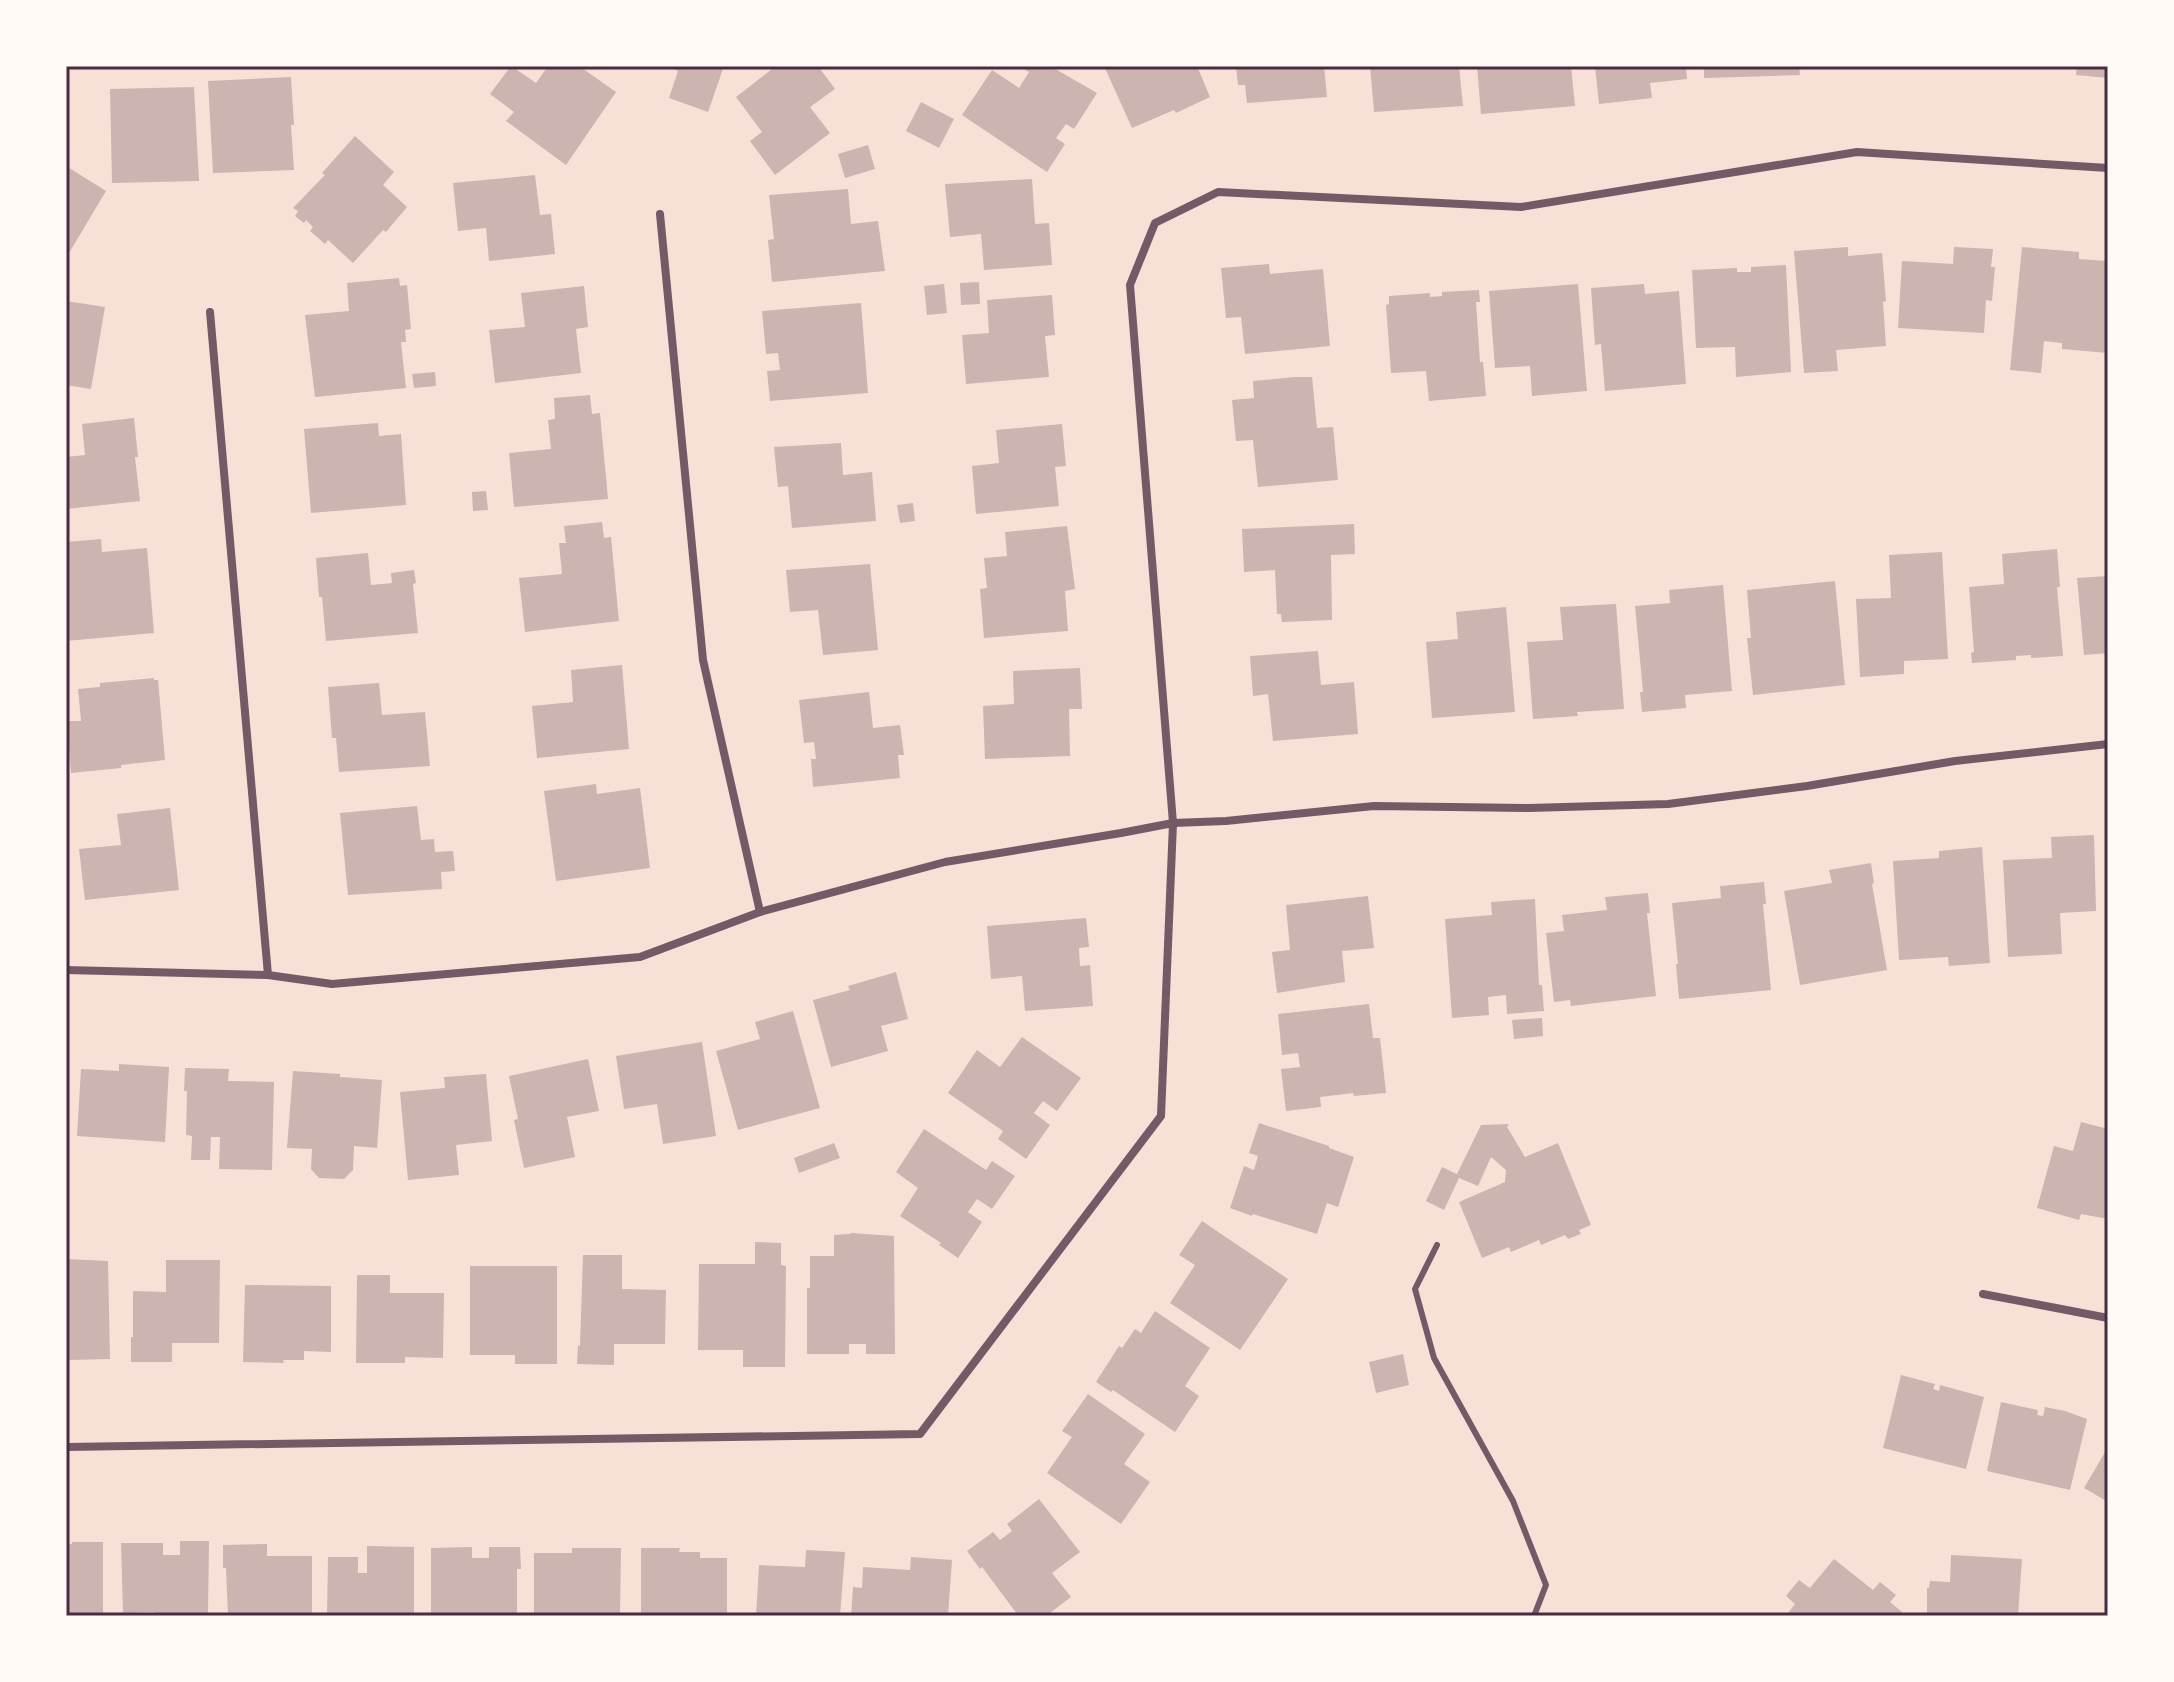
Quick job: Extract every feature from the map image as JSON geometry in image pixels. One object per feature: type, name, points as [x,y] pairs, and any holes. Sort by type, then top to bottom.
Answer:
[{"type":"street","points":[[66,1447],[920,1434],[1161,1116],[1173,823],[1130,285],[1155,223],[1218,192],[1521,207],[1857,152],[2108,168]]},
{"type":"street","points":[[660,214],[703,660],[760,912]]},
{"type":"street","points":[[210,312],[268,975]]},
{"type":"street","points":[[66,970],[268,975],[332,984],[640,957],[760,912],[945,862],[1173,823],[1226,821],[1374,806],[1529,808],[1668,804],[1807,786],[1955,761],[2108,744]]},
{"type":"street","points":[[1983,1294],[2108,1318]]},
{"type":"lane","points":[[1437,1245],[1415,1289],[1434,1358],[1513,1501],[1546,1585],[1534,1616]]},
{"type":"building","points":[[511,66],[536,83],[548,66],[579,66],[616,92],[566,165],[506,121],[514,112],[490,94]]},
{"type":"building","points":[[667,66],[724,66],[708,112],[669,98],[678,71]]},
{"type":"building","points":[[776,66],[818,66],[835,89],[810,107],[830,133],[775,175],[750,141],[762,132],[736,97]]},
{"type":"building","points":[[1019,66],[1050,66],[1097,93],[1074,129],[1066,124],[1056,138],[1065,144],[1047,172],[962,115],[992,70],[1019,88],[1029,72]]},
{"type":"building","points":[[1104,66],[1197,66],[1210,97],[1132,128]]},
{"type":"building","points":[[1236,66],[1324,66],[1327,97],[1247,103],[1245,85],[1238,85]]},
{"type":"building","points":[[1370,66],[1459,66],[1463,106],[1374,112]]},
{"type":"building","points":[[1477,66],[1571,66],[1575,106],[1481,114]]},
{"type":"building","points":[[1595,66],[1686,66],[1687,79],[1650,83],[1652,98],[1599,104]]},
{"type":"building","points":[[1704,66],[1799,66],[1800,75],[1704,78]]},
{"type":"building","points":[[2077,66],[2108,66],[2108,78],[2076,75]]},
{"type":"building","points":[[291,77],[294,170],[213,173],[208,81]]},
{"type":"building","points":[[194,87],[199,181],[112,183],[110,89]]},
{"type":"building","points":[[921,102],[954,119],[939,148],[906,131]]},
{"type":"building","points":[[355,136],[394,172],[383,185],[407,207],[353,263],[328,240],[325,244],[310,231],[313,227],[295,216],[298,211],[293,208],[325,175],[322,173]]},
{"type":"building","points":[[868,145],[875,169],[845,178],[838,154]]},
{"type":"building","points":[[66,166],[106,191],[66,258]]},
{"type":"building","points":[[535,175],[540,215],[551,214],[555,254],[489,261],[486,228],[458,231],[453,183]]},
{"type":"building","points":[[1032,179],[1035,224],[1049,223],[1052,265],[984,270],[981,234],[950,237],[945,184]]},
{"type":"building","points":[[848,189],[851,224],[878,221],[885,271],[772,282],[768,240],[774,239],[769,195]]},
{"type":"building","points":[[1848,247],[1848,256],[1882,253],[1886,346],[1836,350],[1838,371],[1804,373],[1794,251]]},
{"type":"building","points":[[1954,247],[1993,249],[1992,301],[1986,300],[1984,333],[1898,328],[1902,261],[1953,264]]},
{"type":"building","points":[[2022,247],[2079,252],[2079,259],[2108,261],[2108,353],[2062,349],[2062,343],[2044,341],[2041,373],[2010,370]]},
{"type":"building","points":[[1269,264],[1270,274],[1323,269],[1330,346],[1245,354],[1241,317],[1226,318],[1221,268]]},
{"type":"building","points":[[1786,265],[1791,372],[1736,377],[1735,347],[1696,348],[1692,270],[1737,268],[1737,272],[1751,272],[1751,267]]},
{"type":"building","points":[[399,278],[400,286],[407,285],[411,329],[405,330],[406,342],[401,342],[406,388],[315,397],[305,315],[349,311],[347,283]]},
{"type":"building","points":[[979,282],[980,304],[961,305],[960,283]]},
{"type":"building","points":[[944,284],[947,313],[927,315],[924,286]]},
{"type":"building","points":[[1578,284],[1587,391],[1532,396],[1530,366],[1495,368],[1489,291]]},
{"type":"building","points":[[1644,284],[1645,294],[1679,291],[1686,384],[1605,391],[1601,344],[1595,345],[1591,288]]},
{"type":"building","points":[[584,286],[588,327],[576,329],[581,373],[495,383],[489,330],[525,327],[521,293]]},
{"type":"building","points":[[1479,290],[1480,302],[1476,302],[1486,396],[1429,401],[1426,371],[1391,373],[1386,305],[1389,304],[1389,296],[1430,293],[1430,297],[1442,296],[1442,292]]},
{"type":"building","points":[[1052,295],[1055,335],[1045,336],[1049,377],[966,384],[962,335],[989,333],[987,300]]},
{"type":"building","points":[[66,301],[105,307],[91,389],[66,385]]},
{"type":"building","points":[[861,303],[868,393],[770,401],[767,371],[780,370],[778,353],[766,354],[762,311]]},
{"type":"building","points":[[435,372],[436,386],[414,388],[412,374]]},
{"type":"building","points":[[1312,377],[1317,428],[1333,427],[1338,480],[1258,487],[1253,440],[1236,441],[1232,400],[1254,398],[1253,381]]},
{"type":"building","points":[[590,395],[592,414],[600,413],[608,499],[514,507],[509,453],[551,449],[548,420],[555,419],[554,398]]},
{"type":"building","points":[[134,418],[140,501],[66,509],[66,457],[85,455],[82,424]]},
{"type":"building","points":[[378,423],[379,436],[401,434],[406,505],[311,513],[304,429]]},
{"type":"building","points":[[1062,424],[1066,466],[1055,467],[1059,506],[976,514],[972,466],[999,463],[996,430]]},
{"type":"building","points":[[841,443],[843,475],[872,472],[876,521],[792,528],[788,486],[778,487],[774,447]]},
{"type":"building","points":[[486,491],[488,510],[473,511],[472,492]]},
{"type":"building","points":[[913,503],[915,521],[900,523],[897,505]]},
{"type":"building","points":[[602,522],[604,538],[611,537],[619,621],[525,632],[519,578],[562,574],[559,543],[566,543],[564,526]]},
{"type":"building","points":[[1354,524],[1355,554],[1331,555],[1332,620],[1282,622],[1281,614],[1277,614],[1275,570],[1244,572],[1242,529]]},
{"type":"building","points":[[1067,526],[1075,589],[1065,591],[1068,631],[984,638],[980,589],[987,588],[984,558],[1007,556],[1005,532]]},
{"type":"building","points":[[101,539],[102,552],[147,548],[154,633],[66,641],[66,542]]},
{"type":"building","points":[[2057,549],[2063,656],[2016,656],[2016,660],[1972,663],[1971,653],[1974,652],[1969,587],[2004,584],[2002,554]]},
{"type":"building","points":[[1942,552],[1948,659],[1904,661],[1904,674],[1860,677],[1856,599],[1891,598],[1889,555]]},
{"type":"building","points":[[368,553],[371,585],[392,583],[391,573],[414,570],[418,633],[326,641],[316,558]]},
{"type":"building","points":[[870,564],[878,650],[823,655],[818,610],[790,612],[786,570]]},
{"type":"building","points":[[2108,576],[2108,653],[2084,655],[2077,578]]},
{"type":"building","points":[[1835,581],[1845,685],[1753,695],[1747,638],[1751,638],[1747,590]]},
{"type":"building","points":[[1723,585],[1732,691],[1685,695],[1686,708],[1642,712],[1635,606],[1670,603],[1669,590]]},
{"type":"building","points":[[1616,604],[1624,709],[1533,719],[1527,642],[1563,640],[1560,607]]},
{"type":"building","points":[[1506,607],[1515,712],[1432,718],[1426,642],[1458,639],[1456,612]]},
{"type":"building","points":[[1318,651],[1321,685],[1354,682],[1358,734],[1273,741],[1268,694],[1253,696],[1250,656]]},
{"type":"building","points":[[622,665],[629,749],[537,758],[532,706],[573,702],[571,670]]},
{"type":"building","points":[[1080,668],[1082,709],[1069,709],[1070,756],[985,759],[983,706],[1014,704],[1013,671]]},
{"type":"building","points":[[158,680],[165,760],[71,773],[67,721],[81,721],[78,689],[100,687],[100,683]]},
{"type":"building","points":[[379,683],[382,715],[425,712],[430,766],[339,772],[336,738],[332,738],[328,687]]},
{"type":"building","points":[[869,692],[873,728],[900,725],[904,755],[898,755],[900,778],[813,787],[811,759],[816,759],[814,742],[804,743],[799,700]]},
{"type":"building","points":[[596,784],[597,794],[640,788],[650,868],[556,881],[544,791]]},
{"type":"building","points":[[417,806],[421,840],[434,839],[435,852],[453,851],[455,871],[441,872],[442,889],[348,895],[340,813]]},
{"type":"building","points":[[170,808],[179,890],[85,900],[79,849],[121,845],[117,814]]},
{"type":"building","points":[[2094,835],[2096,911],[2060,913],[2062,954],[2008,957],[2003,860],[2052,858],[2051,837]]},
{"type":"building","points":[[1982,847],[1990,963],[1949,966],[1948,957],[1899,960],[1893,861],[1939,858],[1939,851]]},
{"type":"building","points":[[1871,863],[1887,970],[1800,985],[1784,891],[1832,883],[1829,870]]},
{"type":"building","points":[[1764,882],[1766,904],[1763,904],[1771,990],[1679,999],[1672,903],[1721,898],[1720,886]]},
{"type":"building","points":[[1648,893],[1650,913],[1647,913],[1656,996],[1571,1006],[1570,1000],[1554,1002],[1546,933],[1564,931],[1562,915],[1607,910],[1605,897]]},
{"type":"building","points":[[1368,896],[1374,948],[1342,951],[1345,982],[1277,993],[1272,952],[1290,950],[1286,905]]},
{"type":"building","points":[[1535,899],[1539,985],[1542,985],[1544,1011],[1507,1014],[1506,995],[1488,997],[1489,1015],[1452,1018],[1445,919],[1492,915],[1491,902]]},
{"type":"building","points":[[1086,918],[1089,947],[1079,948],[1080,966],[1090,965],[1093,1006],[1025,1011],[1022,976],[991,979],[987,926]]},
{"type":"building","points":[[896,972],[908,1019],[881,1026],[888,1051],[831,1067],[813,1000]]},
{"type":"building","points":[[1369,1004],[1373,1038],[1380,1038],[1386,1093],[1320,1097],[1321,1107],[1286,1111],[1281,1069],[1300,1067],[1298,1053],[1282,1055],[1278,1014]]},
{"type":"building","points":[[793,1011],[820,1108],[738,1130],[716,1051],[760,1039],[755,1022]]},
{"type":"building","points":[[1542,1018],[1543,1036],[1514,1039],[1512,1020]]},
{"type":"building","points":[[1022,1037],[1081,1078],[1057,1111],[1043,1101],[1034,1113],[1050,1125],[1026,1159],[998,1139],[1003,1131],[948,1093],[977,1050],[1000,1067]]},
{"type":"building","points":[[702,1042],[716,1136],[663,1144],[657,1104],[624,1109],[616,1056]]},
{"type":"building","points":[[588,1059],[599,1111],[567,1117],[575,1157],[524,1168],[509,1076]]},
{"type":"building","points":[[119,1064],[169,1067],[165,1142],[77,1136],[81,1069],[119,1071]]},
{"type":"building","points":[[185,1068],[229,1069],[228,1081],[274,1082],[272,1170],[219,1169],[220,1137],[211,1137],[210,1160],[191,1160],[192,1136],[186,1135]]},
{"type":"building","points":[[293,1071],[382,1080],[377,1148],[354,1146],[353,1170],[344,1179],[319,1178],[311,1169],[312,1149],[287,1148]]},
{"type":"building","points":[[486,1074],[492,1141],[456,1145],[459,1175],[408,1180],[400,1092],[445,1088],[444,1077]]},
{"type":"building","points":[[2081,1122],[2108,1129],[2108,1219],[2081,1214],[2079,1220],[2037,1208],[2054,1146],[2073,1151]]},
{"type":"building","points":[[1259,1123],[1354,1157],[1338,1207],[1327,1203],[1317,1234],[1230,1208],[1244,1166],[1254,1170],[1258,1156],[1249,1153]]},
{"type":"building","points":[[1509,1124],[1507,1127],[1525,1157],[1558,1143],[1591,1225],[1579,1230],[1581,1234],[1568,1239],[1565,1235],[1541,1245],[1539,1240],[1511,1252],[1509,1247],[1482,1258],[1459,1202],[1505,1182],[1506,1170],[1491,1157],[1478,1186],[1459,1178],[1444,1210],[1426,1201],[1442,1167],[1457,1174],[1481,1125]]},
{"type":"building","points":[[924,1129],[986,1170],[992,1161],[1015,1176],[992,1209],[977,1199],[968,1212],[982,1222],[958,1258],[900,1216],[918,1188],[896,1172]]},
{"type":"building","points":[[834,1143],[840,1158],[799,1173],[794,1158]]},
{"type":"building","points":[[1202,1221],[1288,1279],[1240,1350],[1170,1303],[1195,1265],[1179,1255]]},
{"type":"building","points":[[834,1235],[894,1236],[895,1354],[866,1354],[866,1344],[849,1344],[849,1354],[807,1354],[810,1256],[834,1256]]},
{"type":"building","points":[[755,1242],[781,1243],[781,1265],[786,1266],[785,1367],[743,1367],[743,1350],[698,1350],[699,1264],[755,1264]]},
{"type":"building","points":[[583,1255],[622,1255],[622,1289],[666,1290],[665,1344],[614,1344],[614,1365],[577,1364]]},
{"type":"building","points":[[66,1259],[108,1261],[110,1359],[67,1360]]},
{"type":"building","points":[[166,1260],[220,1260],[219,1343],[172,1343],[172,1362],[131,1362],[133,1291],[166,1292]]},
{"type":"building","points":[[470,1266],[557,1266],[557,1364],[515,1364],[515,1355],[470,1355]]},
{"type":"building","points":[[357,1275],[390,1275],[390,1293],[444,1293],[443,1358],[405,1357],[405,1363],[356,1363]]},
{"type":"building","points":[[245,1285],[331,1286],[331,1352],[304,1351],[304,1360],[283,1360],[284,1363],[243,1362]]},
{"type":"building","points":[[1155,1311],[1210,1348],[1185,1386],[1199,1396],[1175,1432],[1096,1382],[1119,1346],[1122,1348],[1135,1329],[1141,1333]]},
{"type":"building","points":[[1403,1354],[1409,1385],[1376,1393],[1369,1362]]},
{"type":"building","points":[[1901,1375],[1935,1384],[1933,1389],[1939,1391],[1940,1385],[1984,1397],[1966,1469],[1883,1448]]},
{"type":"building","points":[[1088,1394],[1145,1434],[1124,1464],[1150,1482],[1121,1524],[1047,1473],[1072,1437],[1062,1431]]},
{"type":"building","points":[[2001,1402],[2038,1410],[2037,1415],[2043,1416],[2045,1407],[2087,1419],[2070,1490],[1987,1471]]},
{"type":"building","points":[[2108,1447],[2108,1502],[2084,1488]]},
{"type":"building","points":[[1039,1499],[1080,1552],[1052,1573],[1071,1597],[1046,1616],[1014,1616],[1017,1614],[967,1551],[993,1532],[1000,1540],[1012,1531],[1007,1524]]},
{"type":"building","points":[[180,1541],[209,1541],[208,1616],[123,1613],[121,1543],[163,1543],[163,1555],[180,1555]]},
{"type":"building","points":[[103,1542],[103,1616],[66,1616],[66,1544]]},
{"type":"building","points":[[267,1544],[267,1556],[312,1556],[312,1616],[228,1616],[223,1545]]},
{"type":"building","points":[[367,1546],[414,1547],[414,1616],[327,1616],[328,1557],[358,1557],[358,1573],[367,1573]]},
{"type":"building","points":[[472,1547],[472,1558],[489,1558],[489,1547],[520,1547],[517,1616],[431,1616],[431,1548]]},
{"type":"building","points":[[572,1548],[621,1548],[620,1616],[534,1616],[534,1553],[572,1553]]},
{"type":"building","points":[[641,1548],[680,1548],[679,1552],[700,1552],[700,1558],[727,1558],[727,1616],[641,1616]]},
{"type":"building","points":[[806,1550],[845,1552],[840,1616],[756,1616],[759,1565],[805,1567]]},
{"type":"building","points":[[1951,1555],[2022,1559],[2018,1616],[1927,1616],[1927,1588],[1930,1581],[1950,1582]]},
{"type":"building","points":[[911,1557],[952,1560],[948,1616],[851,1616],[853,1587],[862,1588],[863,1567],[910,1570]]},
{"type":"building","points":[[1834,1559],[1873,1590],[1880,1582],[1896,1595],[1890,1602],[1902,1612],[1898,1616],[1791,1616],[1788,1613],[1795,1604],[1786,1596],[1799,1580],[1810,1588]]}]
